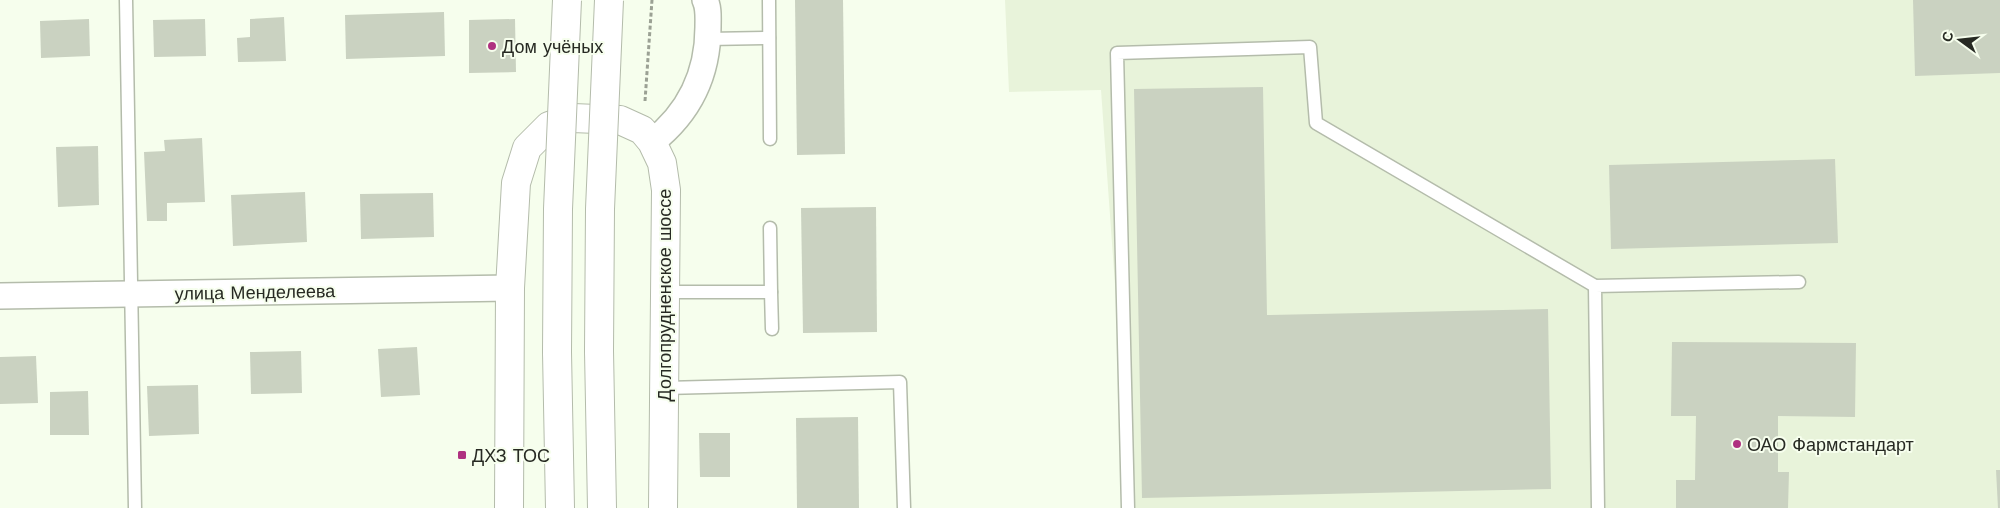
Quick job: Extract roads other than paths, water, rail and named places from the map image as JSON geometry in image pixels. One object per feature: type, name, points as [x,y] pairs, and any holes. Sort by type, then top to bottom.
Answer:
[{"type":"main road","points":[[560,508],[557,352],[559,199],[567,0]]},
{"type":"main road","points":[[602,508],[599,351],[601,200],[609,0]]},
{"type":"main road","name":"Долгопрудненское шоссе","points":[[509,508],[510,288],[516,183],[526,148],[549,126],[573,118],[620,120],[642,130],[652,142],[662,164],[666,190],[663,508]]},
{"type":"street","points":[[652,142],[667,130],[687,106],[701,75],[708,39],[708,6],[705,0]]},
{"type":"street","name":"улица Менделеева","points":[[0,296],[510,288]]},
{"type":"lane","points":[[126,0],[134,508]]},
{"type":"lane","points":[[769,0],[770,139]]},
{"type":"lane","points":[[708,39],[769,38]]},
{"type":"lane","points":[[1128,508],[1117,53],[1310,47],[1316,123],[1595,286],[1799,282]]},
{"type":"lane","points":[[770,228],[772,329]]},
{"type":"lane","points":[[1595,286],[1598,508]]},
{"type":"lane","points":[[666,292],[771,292]]},
{"type":"lane","points":[[665,388],[900,382],[904,508]]},
{"type":"place","name":"Дом учёных","points":[[492,46]]},
{"type":"place","name":"ОАО Фармстандарт","points":[[1737,444]]},
{"type":"place","name":"ДХЗ ТОС","points":[[462,455]]}]
